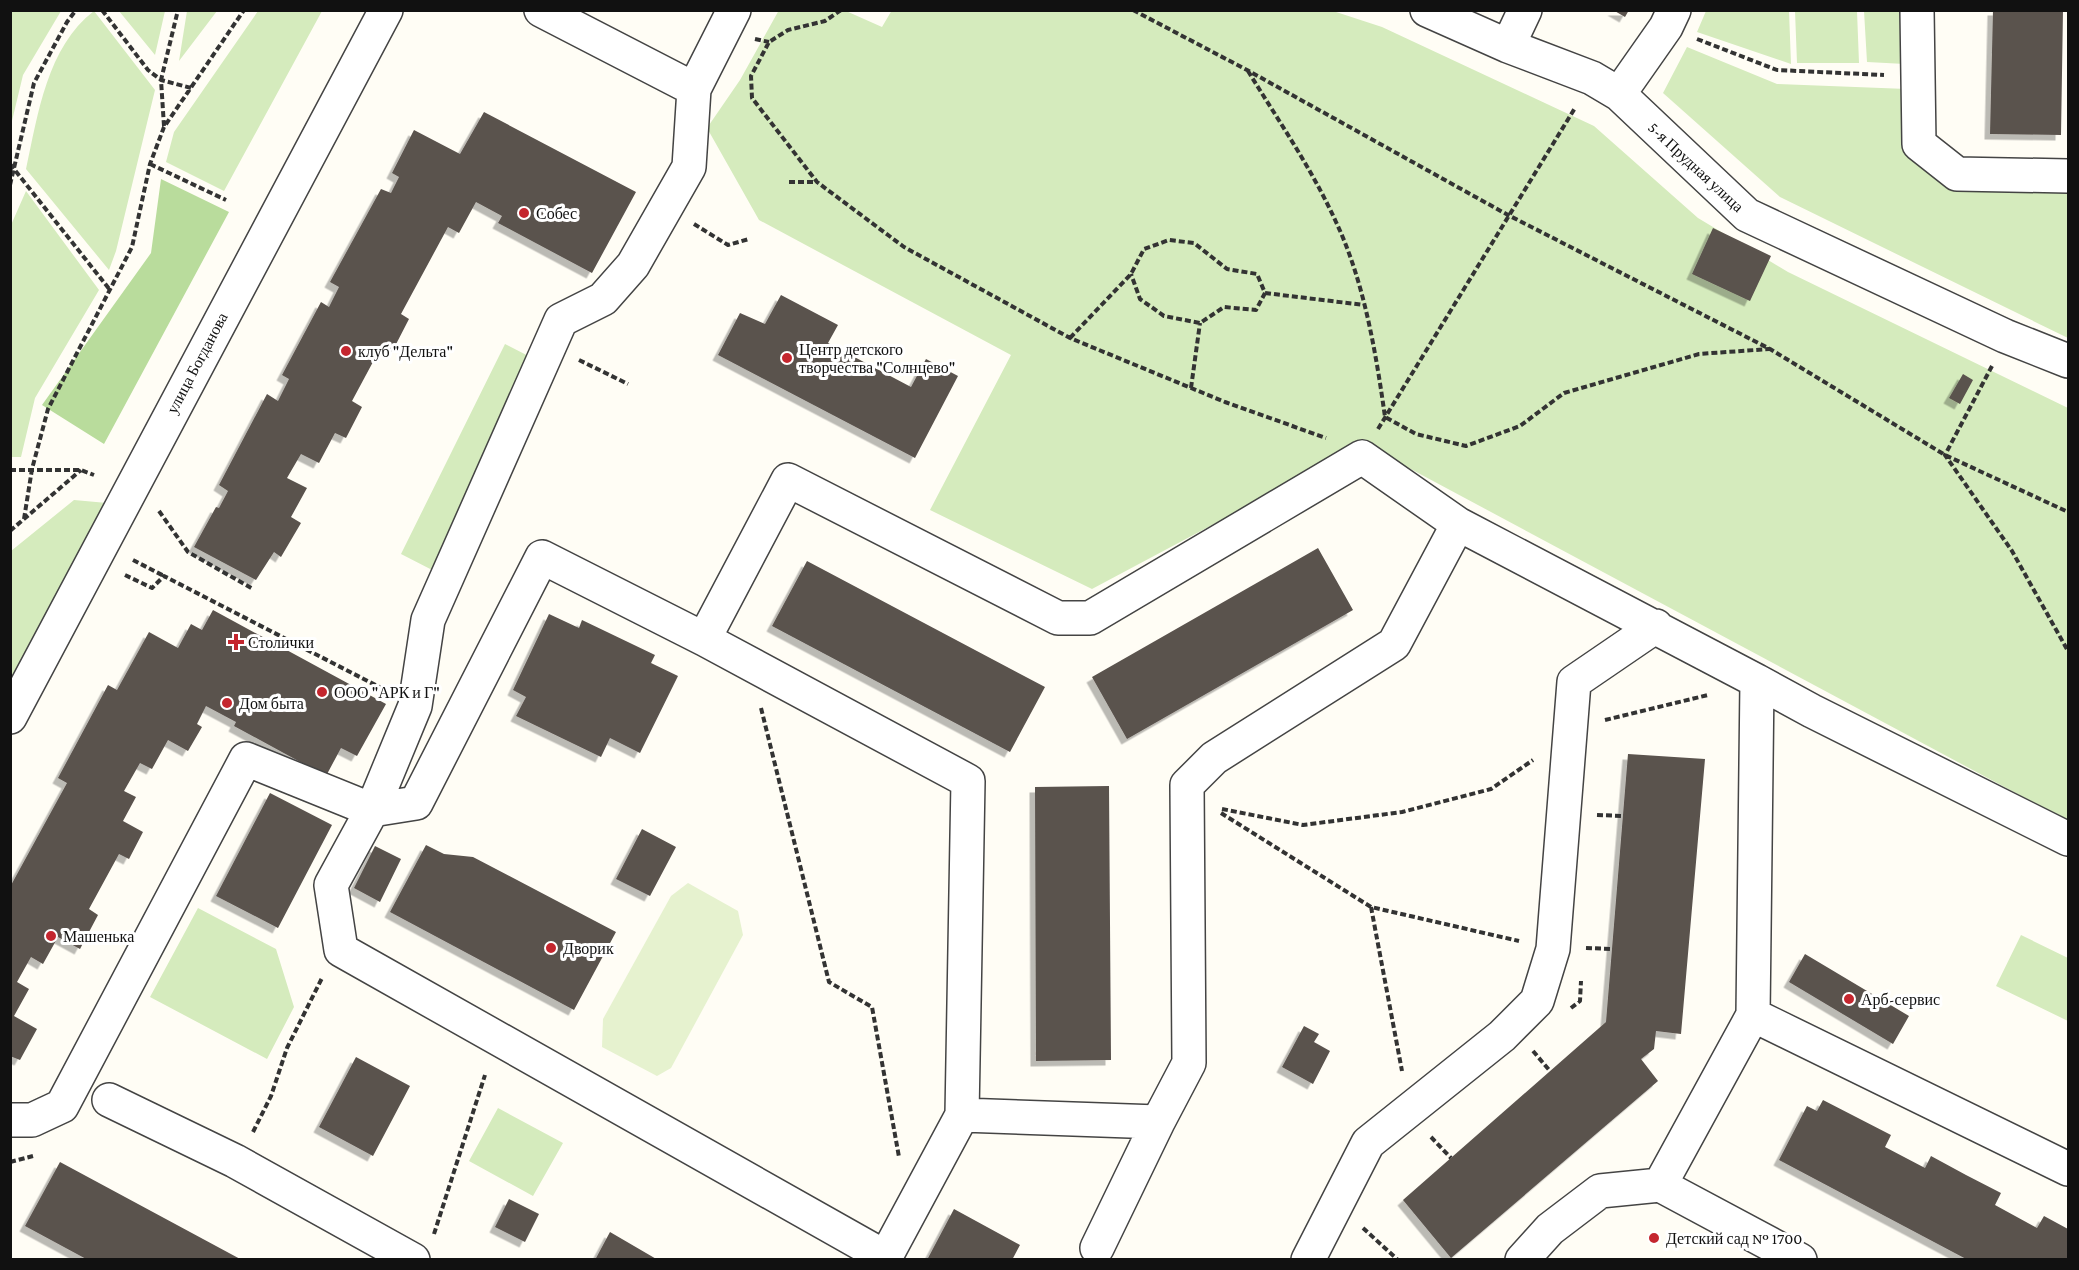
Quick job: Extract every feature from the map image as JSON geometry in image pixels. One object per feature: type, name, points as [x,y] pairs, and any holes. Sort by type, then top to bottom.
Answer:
[{"type":"street","name":"улица Богданова","points":[[10,717],[386,10]]},
{"type":"street","points":[[541,10],[694,89]]},
{"type":"street","points":[[10,1120],[32,1120],[62,1106],[246,759],[372,810],[416,803],[542,557],[704,639],[968,781],[962,1116],[884,1258],[341,950],[331,885],[372,810],[415,706],[428,620],[561,320],[603,299],[633,265],[689,167],[694,89],[734,10]]},
{"type":"street","name":"5-я Прудная улица","points":[[1427,10],[1508,46],[1592,78],[1619,94],[1747,215],[2005,336],[2068,361]]},
{"type":"street","points":[[1508,46],[1525,10]]},
{"type":"street","points":[[1917,10],[1919,144],[1957,174],[2068,176]]},
{"type":"street","points":[[1619,94],[1670,19]]},
{"type":"street","points":[[704,639],[788,480],[1058,618],[1090,618],[1362,457],[1458,524],[1656,626],[1812,711],[2068,839]]},
{"type":"street","points":[[1097,1248],[1189,1063],[1187,785],[1214,758],[1394,644],[1458,524]]},
{"type":"street","points":[[1308,1260],[1368,1143],[1418,1122],[1538,1001],[1568,948],[1570,734],[1574,682],[1656,626]]},
{"type":"street","points":[[1660,1185],[1753,1015],[1757,681]]},
{"type":"street","points":[[1187,785],[1211,807]]},
{"type":"street","points":[[1753,1015],[2068,1169]]},
{"type":"street","points":[[109,1100],[423,1248]]},
{"type":"street","points":[[962,1116],[1158,1122]]},
{"type":"street","points":[[1522,1260],[1550,1229],[1600,1191],[1660,1185],[1784,1256]]},
{"type":"path","points":[[10,185],[34,83],[67,22],[76,10]]},
{"type":"path","points":[[102,10],[148,70],[161,80],[191,88]]},
{"type":"path","points":[[164,127],[161,80],[178,10]]},
{"type":"path","points":[[24,519],[32,469],[48,409],[132,247],[150,164],[164,127],[244,10]]},
{"type":"path","points":[[841,10],[825,21],[788,30],[769,42],[751,76],[752,98],[817,182],[904,247],[1070,338],[1191,388],[1336,442]]},
{"type":"path","points":[[1133,10],[1247,70],[1508,215],[1770,349],[1946,455],[2068,512]]},
{"type":"path","points":[[1670,19],[1777,70],[1918,77]]},
{"type":"path","points":[[1247,70],[1306,166],[1337,223],[1376,348],[1385,417]]},
{"type":"path","points":[[1373,437],[1574,108]]},
{"type":"path","points":[[10,164],[110,290]]},
{"type":"path","points":[[150,164],[225,200]]},
{"type":"path","points":[[789,182],[817,182]]},
{"type":"path","points":[[693,224],[728,245],[749,239]]},
{"type":"path","points":[[1070,338],[1131,274],[1144,249],[1169,240],[1194,243],[1227,269],[1257,274],[1265,293]]},
{"type":"path","points":[[1131,274],[1140,299],[1164,316],[1200,323],[1224,308],[1256,310],[1265,293]]},
{"type":"path","points":[[1265,293],[1364,305]]},
{"type":"path","points":[[1191,388],[1200,323]]},
{"type":"path","points":[[1946,455],[2005,336]]},
{"type":"path","points":[[1385,417],[1416,434],[1466,446],[1520,426],[1563,393],[1699,354],[1770,349]]},
{"type":"path","points":[[576,359],[628,384]]},
{"type":"path","points":[[1946,455],[2012,551],[2068,651]]},
{"type":"path","points":[[10,470],[81,470],[94,475]]},
{"type":"path","points":[[10,531],[81,470]]},
{"type":"path","points":[[159,511],[188,552],[253,589]]},
{"type":"path","points":[[130,558],[415,706]]},
{"type":"path","points":[[122,573],[152,588],[164,576]]},
{"type":"path","points":[[750,664],[829,982],[872,1007],[910,1212]]},
{"type":"path","points":[[1600,712],[1600,721],[1719,692]]},
{"type":"path","points":[[1211,807],[1303,825],[1402,812],[1491,789],[1570,734]]},
{"type":"path","points":[[1211,807],[1371,907],[1568,948],[1612,949]]},
{"type":"path","points":[[1593,814],[1623,816]]},
{"type":"path","points":[[1371,907],[1418,1122],[1450,1158]]},
{"type":"path","points":[[261,1117],[271,1096],[287,1048],[325,972],[341,950]]},
{"type":"path","points":[[1528,1046],[1550,1071]]},
{"type":"path","points":[[423,1248],[484,1074]]},
{"type":"green space","points":[[11,10],[61,11],[23,75],[11,125]]},
{"type":"green space","points":[[779,10],[846,11],[882,27],[892,10],[1333,11],[1382,27],[1594,126],[1698,218],[1788,272],[2068,408],[2068,821],[1364,444],[1092,589],[930,510],[1011,355],[759,220],[707,128],[740,80]]},
{"type":"green space","points":[[94,11],[155,90],[116,251],[109,270],[26,169],[40,104],[55,62],[65,43],[78,26]]},
{"type":"green space","points":[[119,11],[165,11],[155,55]]},
{"type":"green space","points":[[187,11],[217,11],[179,61]]},
{"type":"green space","points":[[258,11],[322,11],[224,191],[166,162],[174,132]]},
{"type":"green space","points":[[1706,11],[1789,11],[1791,64],[1697,32]]},
{"type":"green space","points":[[1795,11],[1857,11],[1859,63],[1797,63]]},
{"type":"green space","points":[[1864,11],[1903,11],[1905,64],[1867,62]]},
{"type":"green space","points":[[1687,47],[1777,84],[1907,89],[1958,188],[2068,193],[2068,338],[1780,197],[1663,93]]},
{"type":"green space","points":[[161,179],[229,212],[104,444],[42,405],[151,253]]},
{"type":"green space","points":[[26,191],[99,290],[35,398],[21,457],[11,457],[11,225]]},
{"type":"green space","points":[[505,344],[542,363],[438,573],[401,554]]},
{"type":"green space","points":[[74,500],[107,503],[11,678],[11,551]]},
{"type":"green space","points":[[688,883],[738,911],[743,935],[671,1068],[657,1076],[602,1047],[603,1019],[671,896]]},
{"type":"green space","points":[[198,908],[276,949],[294,1007],[267,1059],[150,997]]},
{"type":"green space","points":[[2021,935],[2068,958],[2068,1021],[1996,986]]},
{"type":"green space","points":[[498,1108],[563,1143],[533,1196],[469,1161]]},
{"type":"building","points":[[1613,10],[1629,10],[1625,17]]},
{"type":"building","points":[[1993,10],[2063,10],[2061,135],[1990,134]]},
{"type":"building","points":[[484,112],[636,192],[592,273],[498,223],[502,216],[476,202],[459,233],[448,227],[401,314],[409,319],[392,352],[381,347],[352,401],[362,407],[346,438],[335,433],[319,463],[301,454],[287,478],[307,488],[291,517],[301,523],[281,557],[274,552],[256,580],[194,547],[216,507],[219,508],[228,491],[219,485],[267,394],[278,401],[289,379],[282,375],[321,302],[329,307],[339,287],[330,282],[381,189],[391,193],[399,177],[392,173],[414,130],[460,154]]},
{"type":"building","points":[[1713,228],[1771,256],[1750,301],[1692,274]]},
{"type":"building","points":[[781,295],[838,325],[828,343],[911,387],[926,359],[958,376],[915,458],[718,355],[740,313],[765,324]]},
{"type":"building","points":[[1963,374],[1973,380],[1960,404],[1949,398]]},
{"type":"building","points":[[1318,548],[1353,610],[1127,739],[1092,677]]},
{"type":"building","points":[[807,561],[1045,687],[1010,752],[772,626]]},
{"type":"building","points":[[213,610],[386,704],[357,756],[341,748],[326,776],[234,726],[236,722],[206,706],[197,724],[202,727],[188,751],[168,740],[152,769],[140,763],[124,791],[136,797],[123,821],[143,832],[129,859],[119,854],[89,909],[98,915],[80,949],[58,937],[43,964],[31,957],[17,982],[29,989],[14,1016],[37,1029],[20,1060],[10,1056],[10,887],[67,783],[58,778],[108,685],[117,690],[149,632],[178,648],[191,624],[202,630]]},
{"type":"building","points":[[549,614],[579,628],[582,620],[655,655],[651,663],[678,676],[640,753],[610,738],[601,757],[516,716],[526,697],[513,690]]},
{"type":"building","points":[[1628,754],[1705,759],[1681,1034],[1656,1031],[1654,1049],[1641,1059],[1658,1081],[1451,1258],[1403,1200],[1606,1022]]},
{"type":"building","points":[[1109,786],[1111,1060],[1036,1061],[1035,787]]},
{"type":"building","points":[[270,793],[332,825],[278,928],[216,896]]},
{"type":"building","points":[[642,829],[676,847],[650,896],[616,879]]},
{"type":"building","points":[[426,845],[444,854],[473,857],[616,932],[574,1010],[390,912]]},
{"type":"building","points":[[375,846],[401,859],[380,902],[354,888]]},
{"type":"building","name":"Арб-сервис","points":[[1805,954],[1909,1016],[1893,1044],[1789,982]]},
{"type":"building","points":[[1304,1026],[1319,1034],[1314,1042],[1330,1051],[1313,1084],[1282,1067]]},
{"type":"building","points":[[356,1057],[410,1086],[373,1156],[319,1127]]},
{"type":"building","points":[[1823,1100],[1891,1135],[1885,1147],[1925,1168],[1931,1156],[2001,1193],[1995,1205],[2037,1228],[2044,1216],[2068,1229],[2068,1260],[1968,1260],[1779,1160],[1807,1106],[1817,1111]]},
{"type":"building","points":[[60,1162],[242,1260],[88,1260],[25,1226]]},
{"type":"building","points":[[509,1199],[539,1214],[525,1242],[495,1227]]},
{"type":"building","points":[[954,1209],[1020,1245],[1012,1260],[927,1260]]},
{"type":"building","points":[[610,1232],[658,1260],[595,1260]]},
{"type":"place","name":"Собес","points":[[524,213]]},
{"type":"place","name":"клуб \"Дельта\"","points":[[346,351]]},
{"type":"place","name":"Центр детского творчества \"Солнцево\"","points":[[787,358]]},
{"type":"place","name":"Столички","points":[[236,642]]},
{"type":"place","name":"ООО \"АРК и Г\"","points":[[322,692]]},
{"type":"place","name":"Дом быта","points":[[227,703]]},
{"type":"place","name":"Машенька","points":[[51,936]]},
{"type":"place","name":"Дворик","points":[[551,948]]},
{"type":"place","name":"Арб-сервис","points":[[1849,999]]},
{"type":"place","name":"Детский сад № 1700","points":[[1654,1238]]}]
